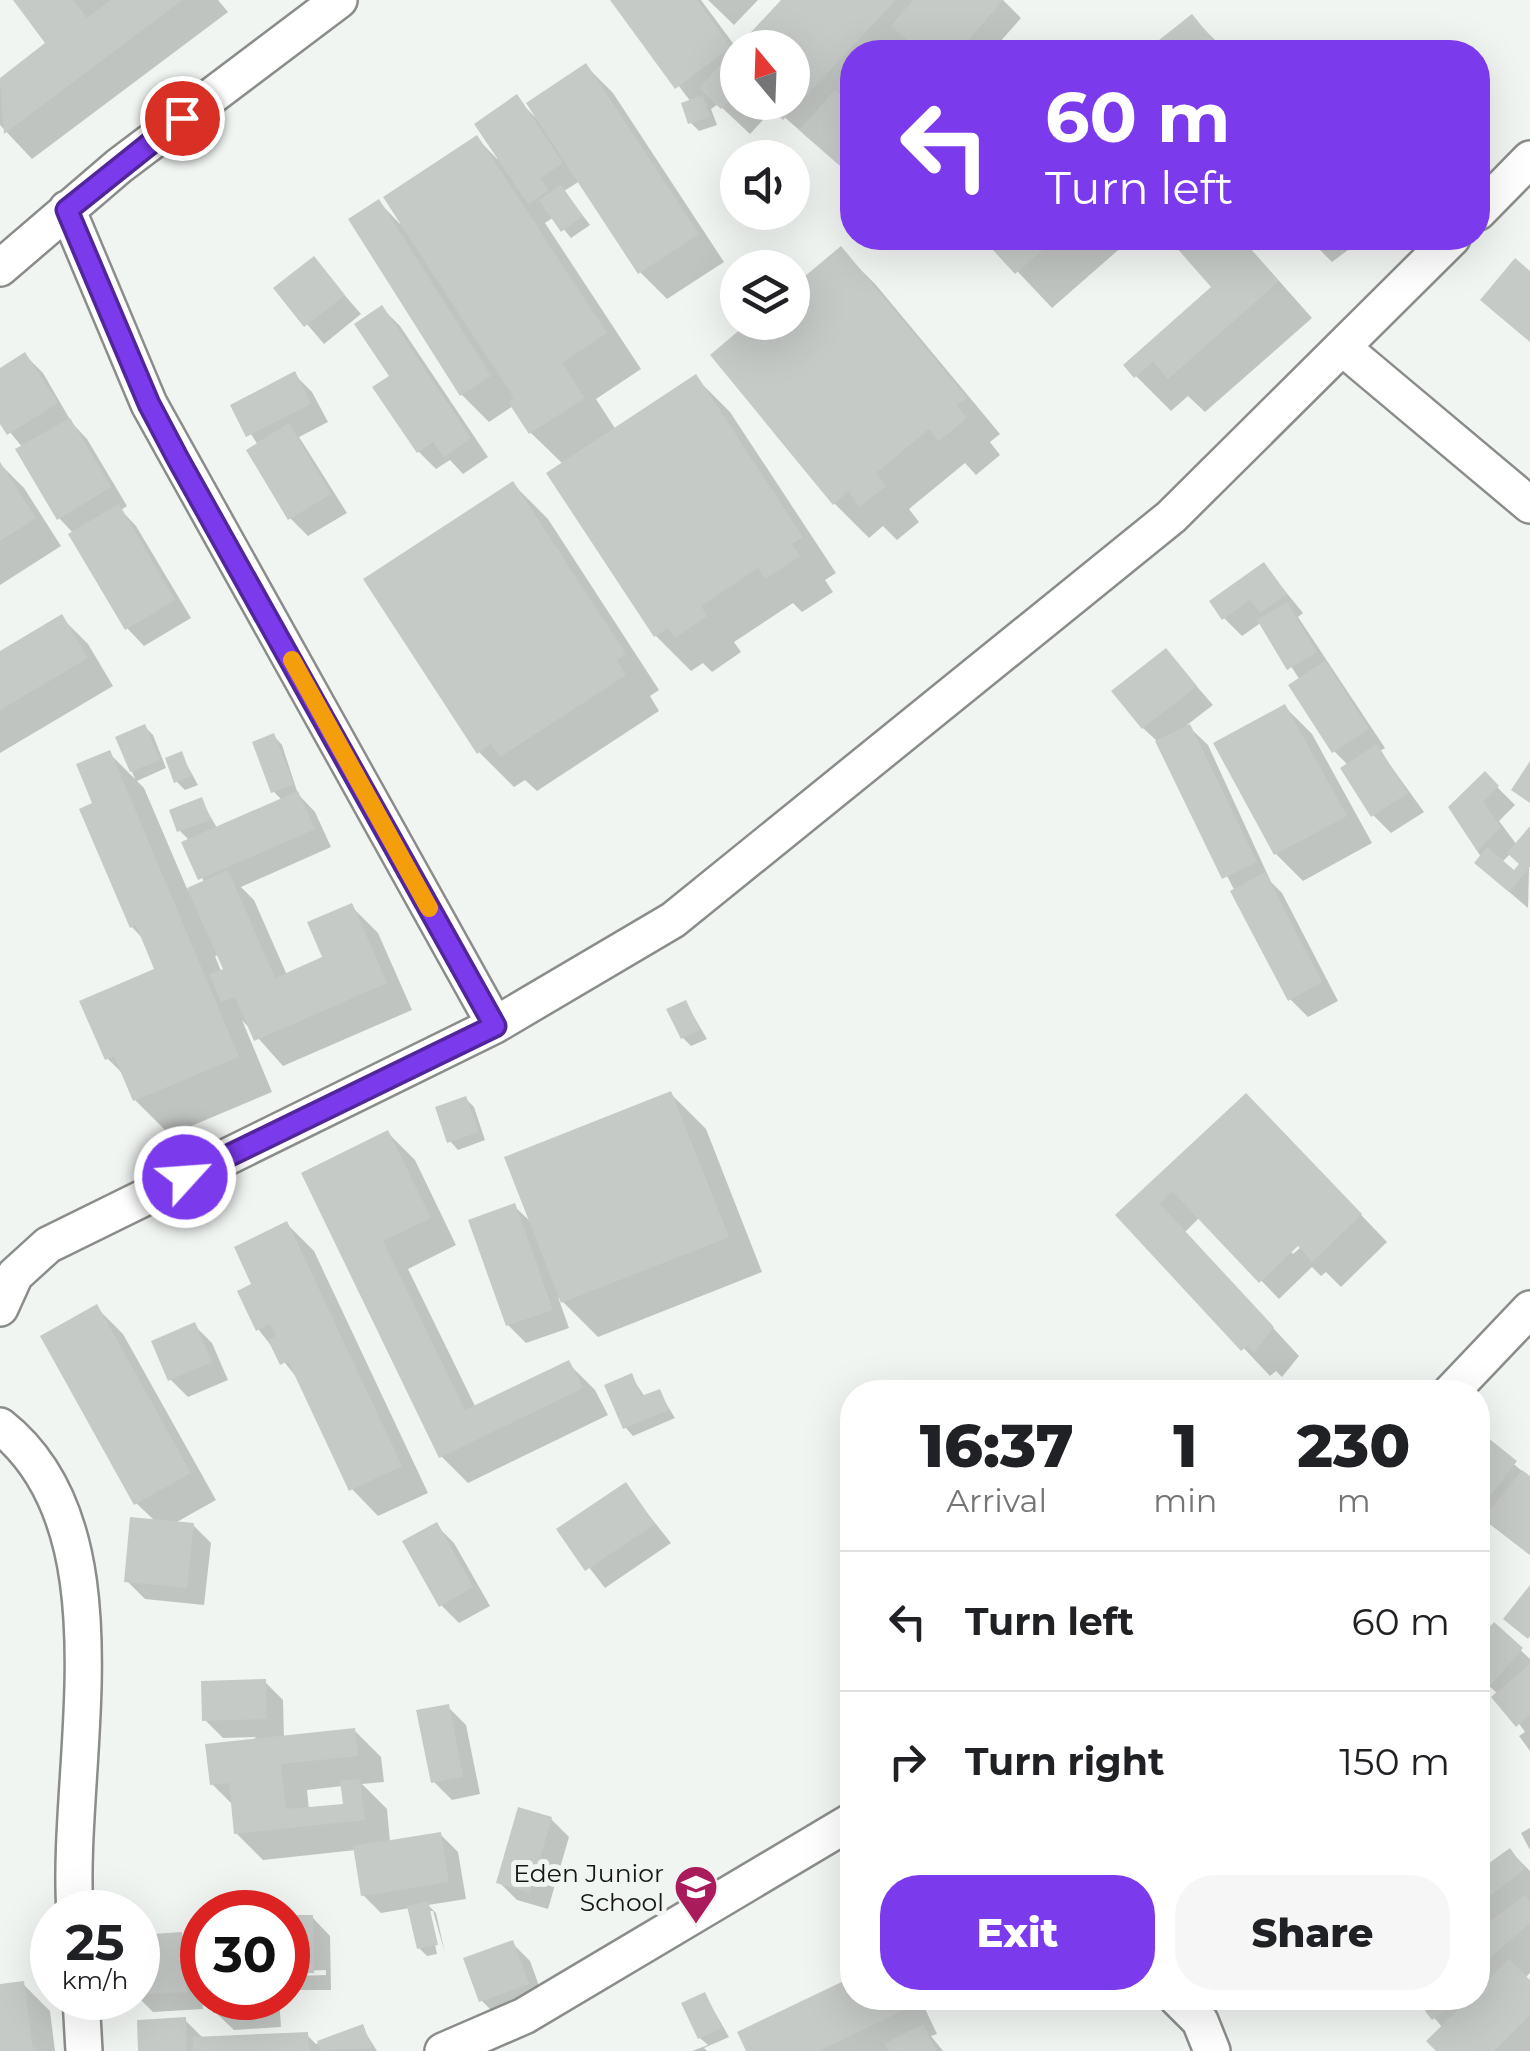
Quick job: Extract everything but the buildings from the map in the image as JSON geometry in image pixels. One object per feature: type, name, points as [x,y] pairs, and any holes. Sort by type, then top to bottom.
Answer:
[{"type":"street","points":[[0,268],[67,210],[339,0]]},
{"type":"street","points":[[1490,200],[1530,159]]},
{"type":"street","points":[[67,210],[149,404],[206,514],[495,1026]]},
{"type":"street","points":[[0,1308],[15,1276],[48,1245],[495,1026],[673,920],[1171,517],[1440,250]]},
{"type":"street","points":[[1343,348],[1530,505]]},
{"type":"street","points":[[1463,1380],[1530,1310]]},
{"type":"street","points":[[0,1417],[31,1453],[61,1509],[79,1588],[83,1701],[71,1856],[73,1890]]},
{"type":"street","points":[[442,2051],[524,2016],[840,1829]]},
{"type":"street","points":[[1189,2010],[1200,2021],[1212,2051]]},
{"type":"street","points":[[82,2020],[84,2051]]},
{"type":"slow traffic","points":[[292,660],[429,908]]},
{"type":"place","name":"Eden Junior School","points":[[696,1925]]},
{"type":"route","points":[[182,118],[67,210],[149,404],[206,514],[299,672],[495,1026],[185,1177]]}]
